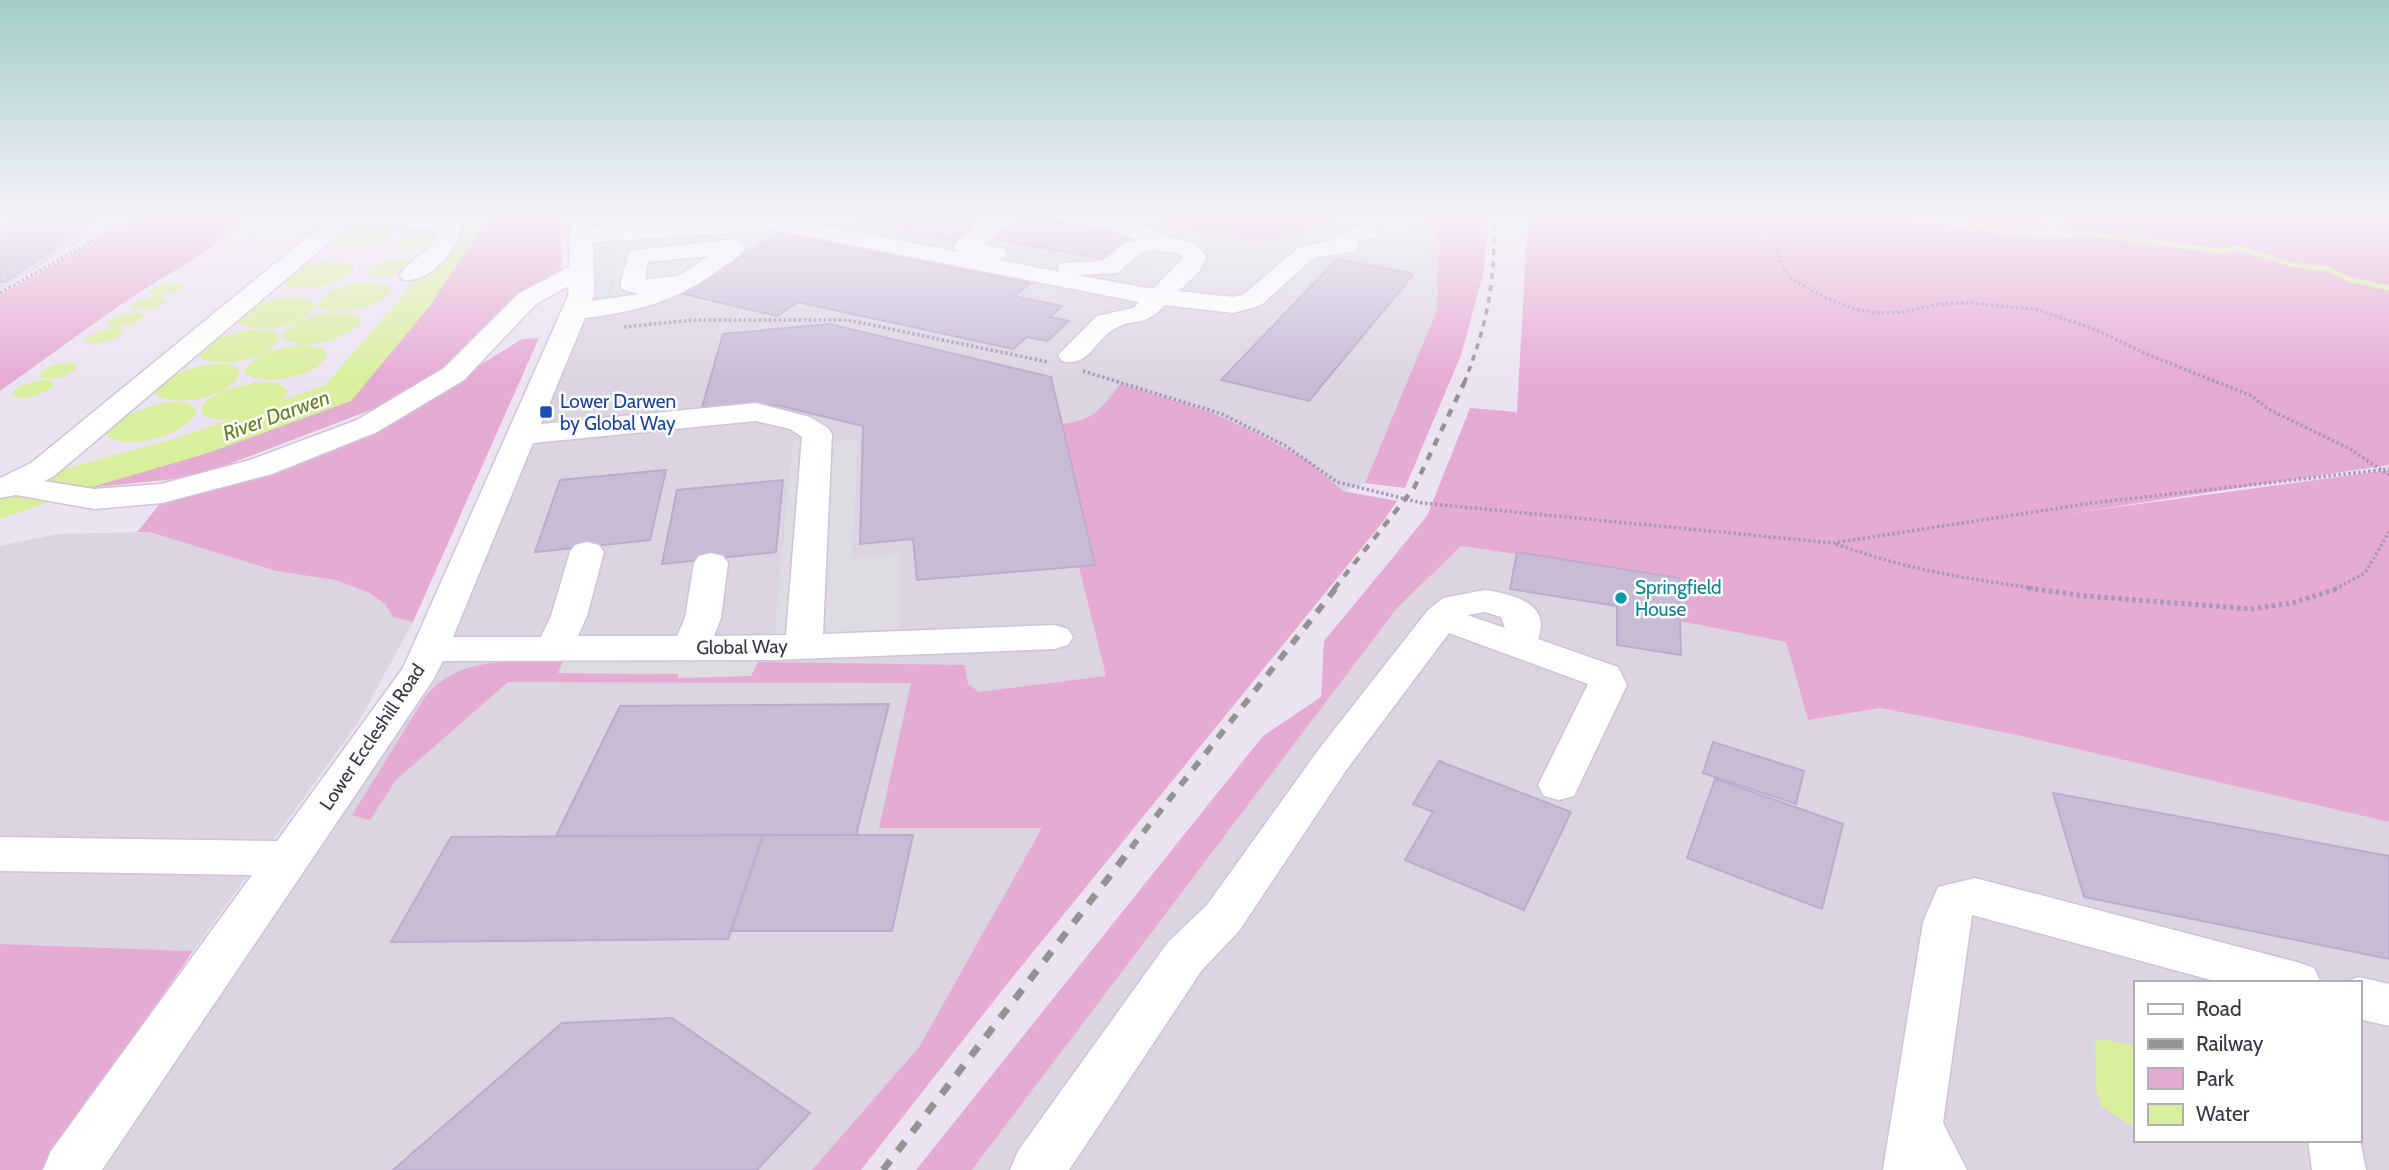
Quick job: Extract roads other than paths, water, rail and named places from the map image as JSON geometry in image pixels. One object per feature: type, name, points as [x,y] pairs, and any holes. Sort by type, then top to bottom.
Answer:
[{"type":"street","points":[[282,271],[42,470],[28,490],[94,499],[162,493],[261,467],[367,426],[454,374],[527,299],[542,289],[557,271]]},
{"type":"street","points":[[411,274],[415,271]]},
{"type":"street","name":"Lower Eccleshill Road","points":[[70,1170],[420,671],[575,311],[581,296],[581,271]]},
{"type":"street","points":[[1023,271],[1160,297],[1224,304],[1244,303],[1285,271]]},
{"type":"street","points":[[1067,363],[1106,322],[1142,314],[1186,271]]},
{"type":"street","points":[[575,311],[652,299],[680,283]]},
{"type":"street","points":[[520,435],[756,412],[800,422],[817,433],[804,647]]},
{"type":"street","points":[[554,648],[569,616],[587,552]]},
{"type":"street","points":[[690,648],[703,618],[711,564]]},
{"type":"street","points":[[1037,1170],[1185,956],[1223,918],[1333,759],[1450,608],[1458,604],[1489,602],[1510,606],[1526,624],[1517,644],[1605,676],[1608,685],[1559,785]]},
{"type":"street","name":"Global Way","points":[[430,649],[804,647],[1055,637]]},
{"type":"street","points":[[0,854],[289,858]]},
{"type":"street","points":[[1922,1156],[1946,922],[1954,900],[1975,896],[2290,981]]},
{"type":"street","points":[[2361,998],[2389,1005]]},
{"type":"street","points":[[2335,1142],[2339,1170]]},
{"type":"water","points":[[294,271],[353,271],[338,281],[319,287],[290,287],[282,284],[281,279]]},
{"type":"water","points":[[368,271],[404,271],[380,276],[367,273]]},
{"type":"water","points":[[174,282],[185,286],[176,292],[159,296],[166,299],[159,306],[144,310],[129,307],[137,301],[156,296],[149,293],[157,286]]},
{"type":"water","points":[[359,282],[386,284],[391,288],[390,293],[375,303],[356,310],[336,311],[318,306],[317,302],[335,288]]},
{"type":"water","points":[[296,297],[315,305],[302,319],[280,326],[257,328],[238,323],[238,318],[258,304]]},
{"type":"water","points":[[142,313],[144,317],[134,324],[117,327],[123,330],[112,340],[101,343],[85,342],[85,338],[99,331],[114,328],[106,324],[114,317]]},
{"type":"water","points":[[336,313],[356,315],[361,320],[360,325],[333,340],[305,345],[322,348],[327,354],[323,362],[314,369],[278,379],[254,378],[246,374],[245,369],[250,363],[263,354],[301,345],[284,339],[283,334],[294,324],[314,316]]},
{"type":"water","points":[[260,329],[280,337],[275,345],[256,357],[218,362],[199,357],[199,352],[210,342],[247,330]]},
{"type":"water","points":[[72,362],[78,367],[64,376],[47,379],[37,375],[53,365]]},
{"type":"water","points":[[227,364],[236,367],[240,373],[225,389],[214,394],[175,400],[155,394],[155,389],[163,382],[179,373],[207,365]]},
{"type":"water","points":[[42,380],[52,381],[54,385],[33,396],[21,398],[11,394],[21,385]]},
{"type":"water","points":[[253,383],[276,383],[288,391],[274,407],[249,417],[222,420],[202,414],[201,408],[206,401],[225,390]]},
{"type":"water","points":[[162,403],[186,403],[197,411],[191,420],[181,427],[155,438],[127,442],[106,435],[106,429],[120,417]]},
{"type":"water","points":[[2104,1039],[2134,1046],[2134,1127],[2102,1107],[2096,1089],[2095,1041]]},
{"type":"waterway","name":"River Darwen","points":[[0,506],[78,478],[194,445],[338,393],[417,300],[438,271]]},
{"type":"waterway","points":[[2332,271],[2348,279],[2389,288]]},
{"type":"railway","points":[[1464,383],[1479,341],[1489,301],[1492,271]]},
{"type":"railway","points":[[1334,589],[1414,488],[1465,381]]},
{"type":"railway","points":[[1131,848],[1336,588]]},
{"type":"railway","points":[[883,1170],[1133,846]]},
{"type":"place","name":"Lower Darwen by Global Way","points":[[546,412]]},
{"type":"place","name":"Springfield House","points":[[1621,598]]}]
